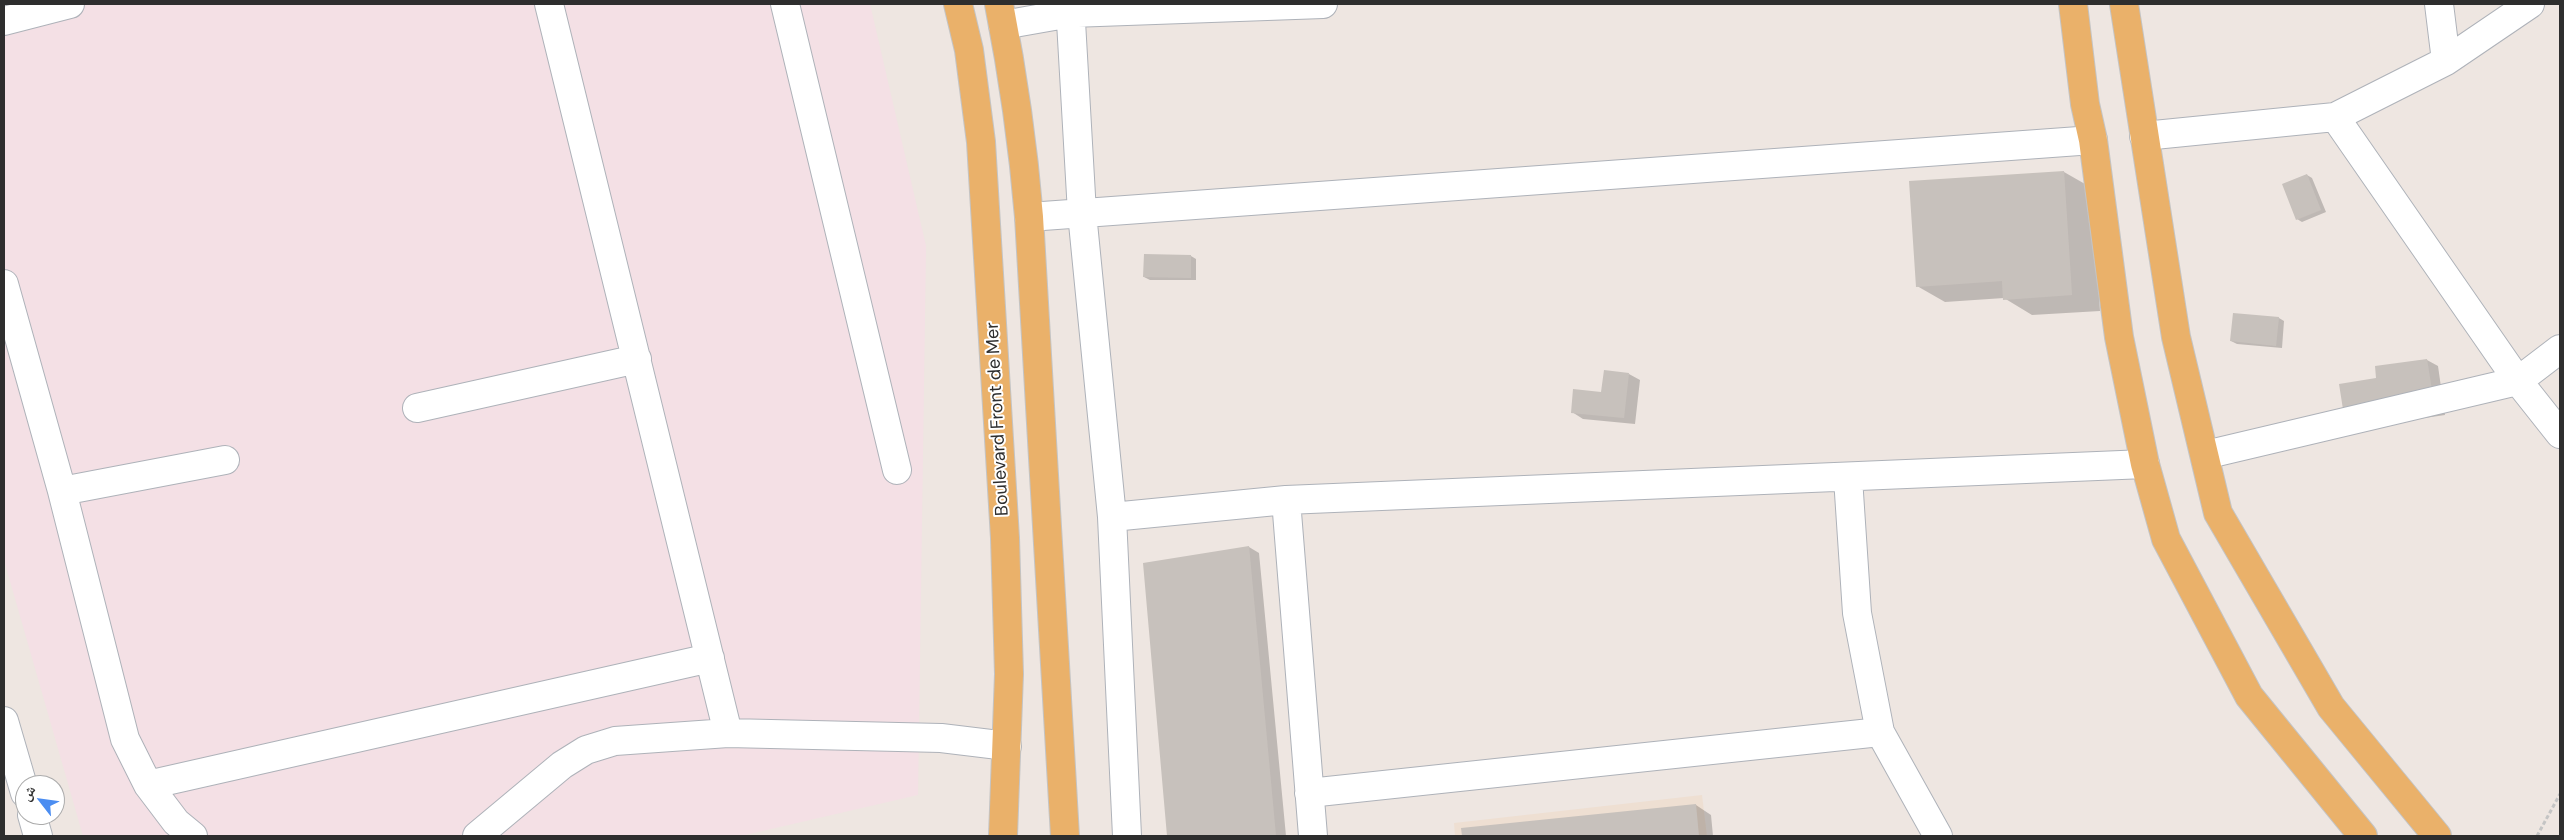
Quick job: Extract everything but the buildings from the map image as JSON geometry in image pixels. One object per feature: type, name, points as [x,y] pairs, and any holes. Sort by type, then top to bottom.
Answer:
[{"type":"main road","name":"Boulevard Front de Mer","points":[[958,4],[970,59],[981,142],[987,214],[1005,548],[1009,674],[1003,836]]},
{"type":"main road","points":[[2074,4],[2085,104],[2093,140],[2119,337],[2145,464],[2166,539],[2249,696],[2362,836]]},
{"type":"main road","points":[[2124,4],[2176,337],[2218,513],[2331,707],[2437,836]]},
{"type":"main road","points":[[1001,14],[1022,138],[1029,217],[1066,836]]},
{"type":"street","points":[[7,14],[70,4]]},
{"type":"street","points":[[549,4],[638,359],[728,733]]},
{"type":"street","points":[[785,4],[897,470]]},
{"type":"street","points":[[1001,14],[1070,8],[1323,4]]},
{"type":"street","points":[[2439,4],[2446,61]]},
{"type":"street","points":[[2144,136],[2335,117],[2446,61],[2530,4]]},
{"type":"street","points":[[1070,8],[1082,213],[1112,517],[1127,836]]},
{"type":"street","points":[[2335,117],[2518,381],[2560,434]]},
{"type":"street","points":[[1029,217],[2093,140]]},
{"type":"street","points":[[4,284],[62,491],[125,739],[148,784],[176,822],[193,836]]},
{"type":"street","points":[[2205,455],[2518,381],[2560,349]]},
{"type":"street","points":[[417,408],[638,359]]},
{"type":"street","points":[[62,491],[225,460]]},
{"type":"street","points":[[1112,517],[1286,500],[1848,478],[2145,464]]},
{"type":"street","points":[[1848,478],[1856,613],[1880,732],[1938,836]]},
{"type":"street","points":[[1286,500],[1313,836]]},
{"type":"street","points":[[148,784],[710,658]]},
{"type":"street","points":[[4,721],[9,758],[17,775]]},
{"type":"street","points":[[1309,793],[1880,732]]},
{"type":"street","points":[[477,836],[562,766],[586,750],[615,741],[728,733],[941,738],[1006,746]]},
{"type":"path","points":[[2537,836],[2560,794]]},
{"type":"shaded area","points":[[4,4],[870,4],[926,246],[918,795],[741,836],[83,836],[4,560]]},
{"type":"shaded area","points":[[1702,795],[1707,836],[1455,836],[1454,823]]}]
